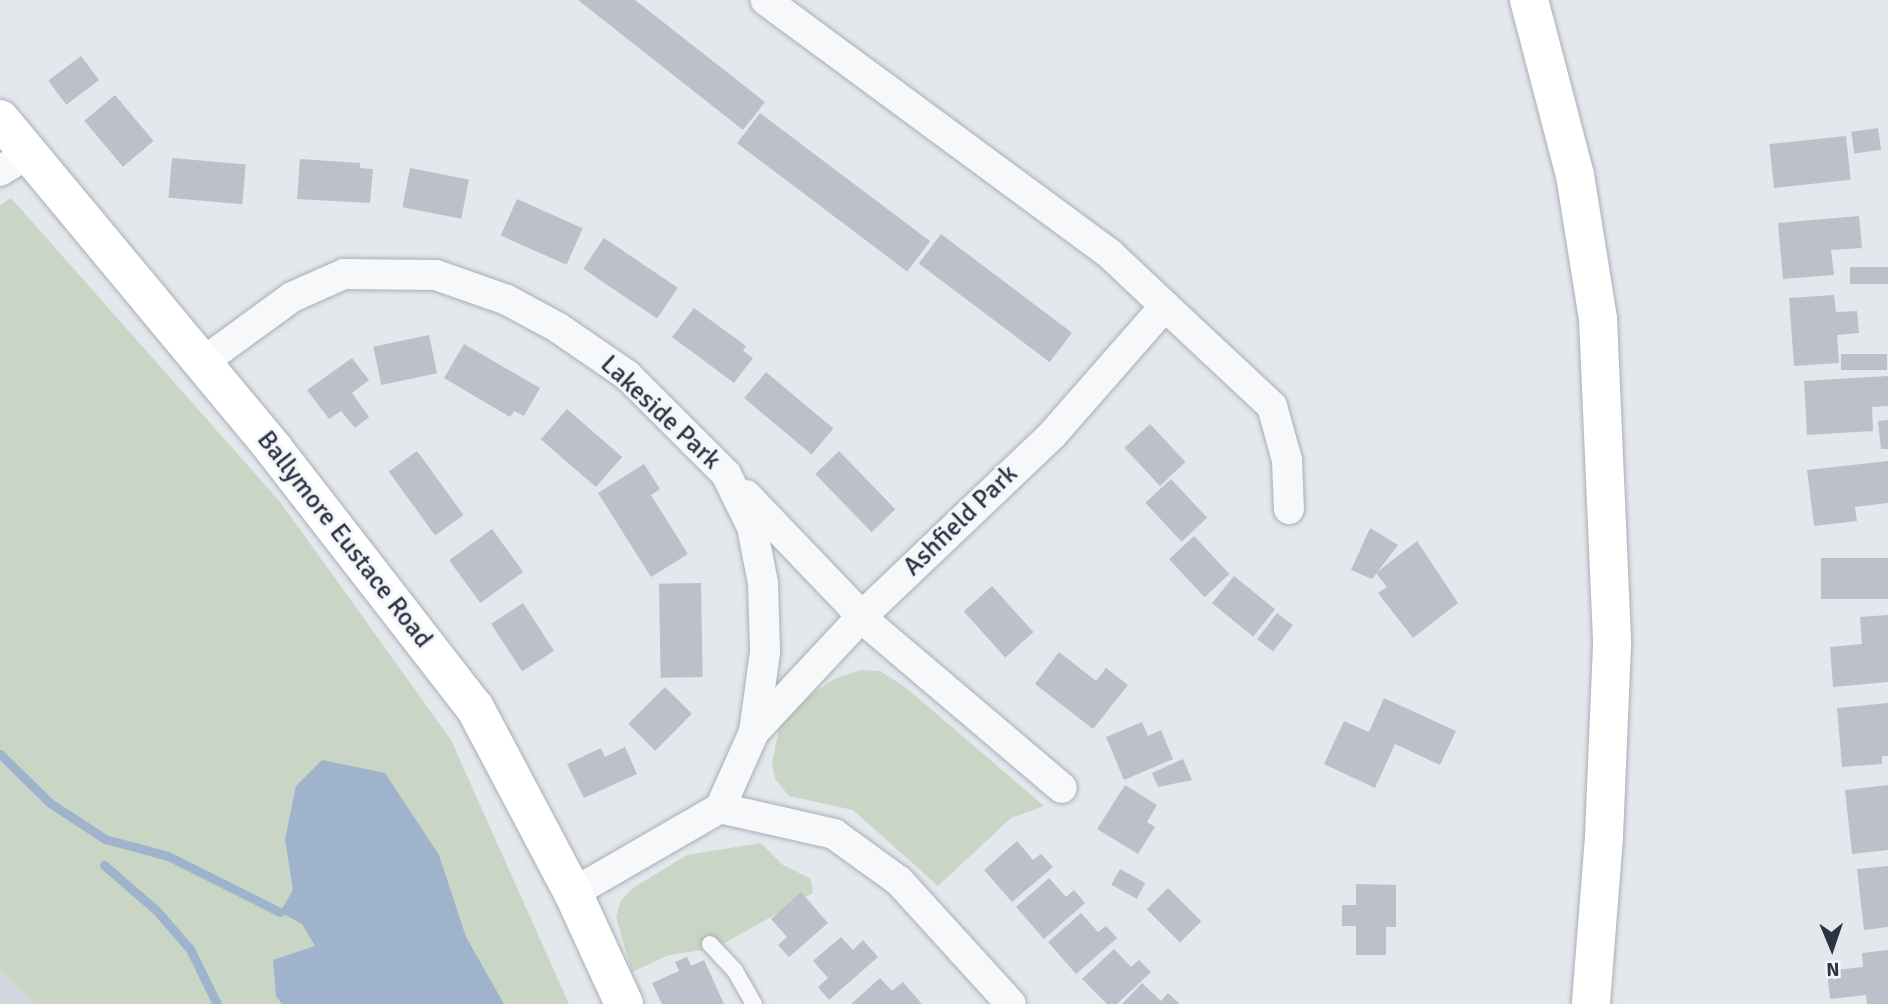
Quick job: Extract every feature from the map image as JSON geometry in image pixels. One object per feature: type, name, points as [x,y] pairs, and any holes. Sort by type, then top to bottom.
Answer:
[{"type":"main road","points":[[1524,9],[1574,175],[1598,319],[1612,645],[1591,1004]]},
{"type":"main road","name":"Ballymore Eustace Road","points":[[0,119],[14,162],[203,362],[474,708],[573,893],[624,1004]]},
{"type":"street","points":[[765,0],[1110,254],[1272,406],[1287,460],[1289,509]]},
{"type":"street","name":"Lakeside Park","points":[[203,362],[292,297],[344,274],[436,275],[508,300],[557,327],[627,375],[726,474],[752,527],[764,583],[765,649],[754,732],[720,808]]},
{"type":"street","name":"Ashfield Park","points":[[754,732],[863,615],[1052,435],[1165,306]]},
{"type":"street","points":[[726,474],[863,615],[1062,788]]},
{"type":"street","points":[[765,649],[777,663],[793,670],[820,660]]},
{"type":"street","points":[[573,893],[720,808],[834,834],[899,881],[1011,1004]]},
{"type":"lane","points":[[710,944],[735,971],[754,1004]]},
{"type":"shaded area","points":[[0,970],[34,1004],[0,1004]]},
{"type":"green space","points":[[11,198],[281,503],[451,740],[569,1004],[34,1004],[0,970],[0,205]]},
{"type":"green space","points":[[860,670],[880,671],[905,687],[1044,806],[1011,818],[938,886],[853,810],[789,796],[775,779],[772,763],[779,729],[800,703],[834,679]]},
{"type":"green space","points":[[761,843],[783,865],[811,879],[813,893],[716,948],[669,955],[632,972],[616,917],[621,900],[633,888],[687,855]]},
{"type":"water","points":[[322,760],[385,773],[439,855],[466,937],[504,1004],[282,1004],[276,996],[273,960],[315,946],[302,924],[280,912],[293,890],[285,839],[296,786]]},
{"type":"building","points":[[578,0],[635,0],[765,102],[743,130]]},
{"type":"building","points":[[81,56],[99,80],[66,105],[48,81]]},
{"type":"building","points":[[115,95],[154,141],[123,167],[84,121]]},
{"type":"building","points":[[760,113],[930,241],[907,272],[737,143]]},
{"type":"building","points":[[1878,128],[1881,150],[1854,154],[1851,132]]},
{"type":"building","points":[[1846,136],[1851,180],[1774,188],[1769,144]]},
{"type":"building","points":[[172,158],[246,164],[242,204],[169,198]]},
{"type":"building","points":[[300,159],[360,163],[360,168],[373,169],[370,203],[297,199]]},
{"type":"building","points":[[410,168],[469,179],[461,219],[402,207]]},
{"type":"building","points":[[517,199],[583,228],[567,265],[501,236]]},
{"type":"building","points":[[1859,216],[1862,248],[1831,250],[1834,275],[1783,279],[1778,223]]},
{"type":"building","points":[[941,234],[1072,333],[1050,362],[919,264]]},
{"type":"building","points":[[604,238],[678,288],[657,318],[583,269]]},
{"type":"building","points":[[1850,267],[1888,267],[1888,284],[1850,284]]},
{"type":"building","points":[[1834,295],[1836,312],[1857,311],[1859,333],[1837,335],[1839,363],[1794,366],[1789,298]]},
{"type":"building","points":[[694,308],[746,346],[743,351],[753,358],[734,383],[672,337]]},
{"type":"building","points":[[429,335],[437,373],[381,385],[373,347]]},
{"type":"building","points":[[464,344],[540,388],[524,416],[514,411],[510,417],[444,378]]},
{"type":"building","points":[[1841,354],[1887,354],[1887,370],[1841,370]]},
{"type":"building","points":[[352,358],[369,380],[352,393],[369,417],[355,428],[341,411],[329,419],[307,390]]},
{"type":"building","points":[[766,372],[833,429],[812,455],[744,398]]},
{"type":"building","points":[[1888,376],[1888,406],[1872,407],[1873,431],[1807,435],[1804,381]]},
{"type":"building","points":[[567,409],[622,457],[596,487],[541,439]]},
{"type":"building","points":[[1888,420],[1888,449],[1881,449],[1878,421]]},
{"type":"building","points":[[1150,424],[1185,462],[1160,486],[1124,448]]},
{"type":"building","points":[[417,451],[463,515],[435,535],[389,472]]},
{"type":"building","points":[[839,451],[895,509],[872,532],[815,474]]},
{"type":"building","points":[[1888,461],[1888,503],[1855,507],[1857,521],[1814,526],[1807,470]]},
{"type":"building","points":[[644,464],[660,489],[651,495],[688,554],[651,577],[598,493]]},
{"type":"building","points":[[1171,479],[1207,518],[1182,542],[1145,503]]},
{"type":"building","points":[[1370,528],[1398,545],[1372,579],[1351,570]]},
{"type":"building","points":[[492,529],[523,572],[480,603],[449,560]]},
{"type":"building","points":[[1194,536],[1229,574],[1205,597],[1169,559]]},
{"type":"building","points":[[1417,541],[1458,603],[1413,638],[1378,593],[1387,587],[1376,573]]},
{"type":"building","points":[[1821,558],[1888,558],[1888,599],[1821,599]]},
{"type":"building","points":[[1234,576],[1275,609],[1253,637],[1212,603]]},
{"type":"building","points":[[701,583],[703,677],[661,678],[659,584]]},
{"type":"building","points":[[992,586],[1033,632],[1005,658],[964,611]]},
{"type":"building","points":[[523,603],[554,651],[522,672],[491,624]]},
{"type":"building","points":[[1277,613],[1293,625],[1273,651],[1257,639]]},
{"type":"building","points":[[1888,615],[1888,682],[1833,687],[1830,647],[1862,644],[1860,617]]},
{"type":"building","points":[[1059,652],[1096,681],[1106,668],[1128,685],[1093,729],[1035,684]]},
{"type":"building","points":[[665,687],[692,714],[655,751],[628,724]]},
{"type":"building","points":[[1384,698],[1456,731],[1440,765],[1395,744],[1375,788],[1324,764],[1344,721],[1369,732]]},
{"type":"building","points":[[1888,703],[1888,756],[1882,756],[1882,764],[1842,767],[1837,708]]},
{"type":"building","points":[[1142,722],[1148,736],[1161,730],[1173,759],[1124,780],[1106,737]]},
{"type":"building","points":[[625,747],[637,774],[584,798],[567,764],[601,748],[605,757]]},
{"type":"building","points":[[1183,759],[1192,780],[1158,787],[1152,773]]},
{"type":"building","points":[[1125,785],[1157,805],[1147,822],[1155,827],[1138,854],[1097,829]]},
{"type":"building","points":[[1888,785],[1888,850],[1852,854],[1845,790]]},
{"type":"building","points":[[1017,841],[1033,860],[1041,854],[1053,867],[1012,902],[984,870]]},
{"type":"building","points":[[1888,866],[1888,927],[1864,930],[1857,869]]},
{"type":"building","points":[[1120,869],[1145,883],[1137,899],[1111,885]]},
{"type":"building","points":[[1049,878],[1066,897],[1074,890],[1085,903],[1044,939],[1016,907]]},
{"type":"building","points":[[1356,884],[1396,885],[1396,927],[1386,927],[1386,955],[1356,955],[1356,926],[1342,926],[1342,905],[1356,905]]},
{"type":"building","points":[[1168,888],[1201,921],[1180,942],[1147,909]]},
{"type":"building","points":[[801,892],[828,923],[789,957],[778,945],[787,937],[771,919]]},
{"type":"building","points":[[1081,913],[1098,932],[1106,926],[1117,938],[1076,974],[1048,942]]},
{"type":"building","points":[[841,937],[853,950],[863,940],[878,957],[829,1000],[818,987],[828,978],[813,961]]},
{"type":"building","points":[[1114,949],[1131,967],[1139,960],[1151,972],[1117,1004],[1107,1004],[1082,979]]},
{"type":"building","points":[[1888,950],[1888,1004],[1867,1004],[1866,995],[1830,999],[1827,971],[1863,967],[1862,953]]},
{"type":"building","points":[[687,957],[691,966],[704,960],[724,1004],[662,1004],[652,983],[679,971],[675,962]]},
{"type":"building","points":[[880,978],[892,991],[903,982],[922,1004],[851,1004]]},
{"type":"building","points":[[1142,983],[1161,1001],[1168,993],[1180,1004],[1122,1004]]},
{"type":"waterway","points":[[0,754],[50,803],[105,839],[168,856],[280,912]]},
{"type":"waterway","points":[[104,865],[156,910],[190,949],[217,1004]]}]
